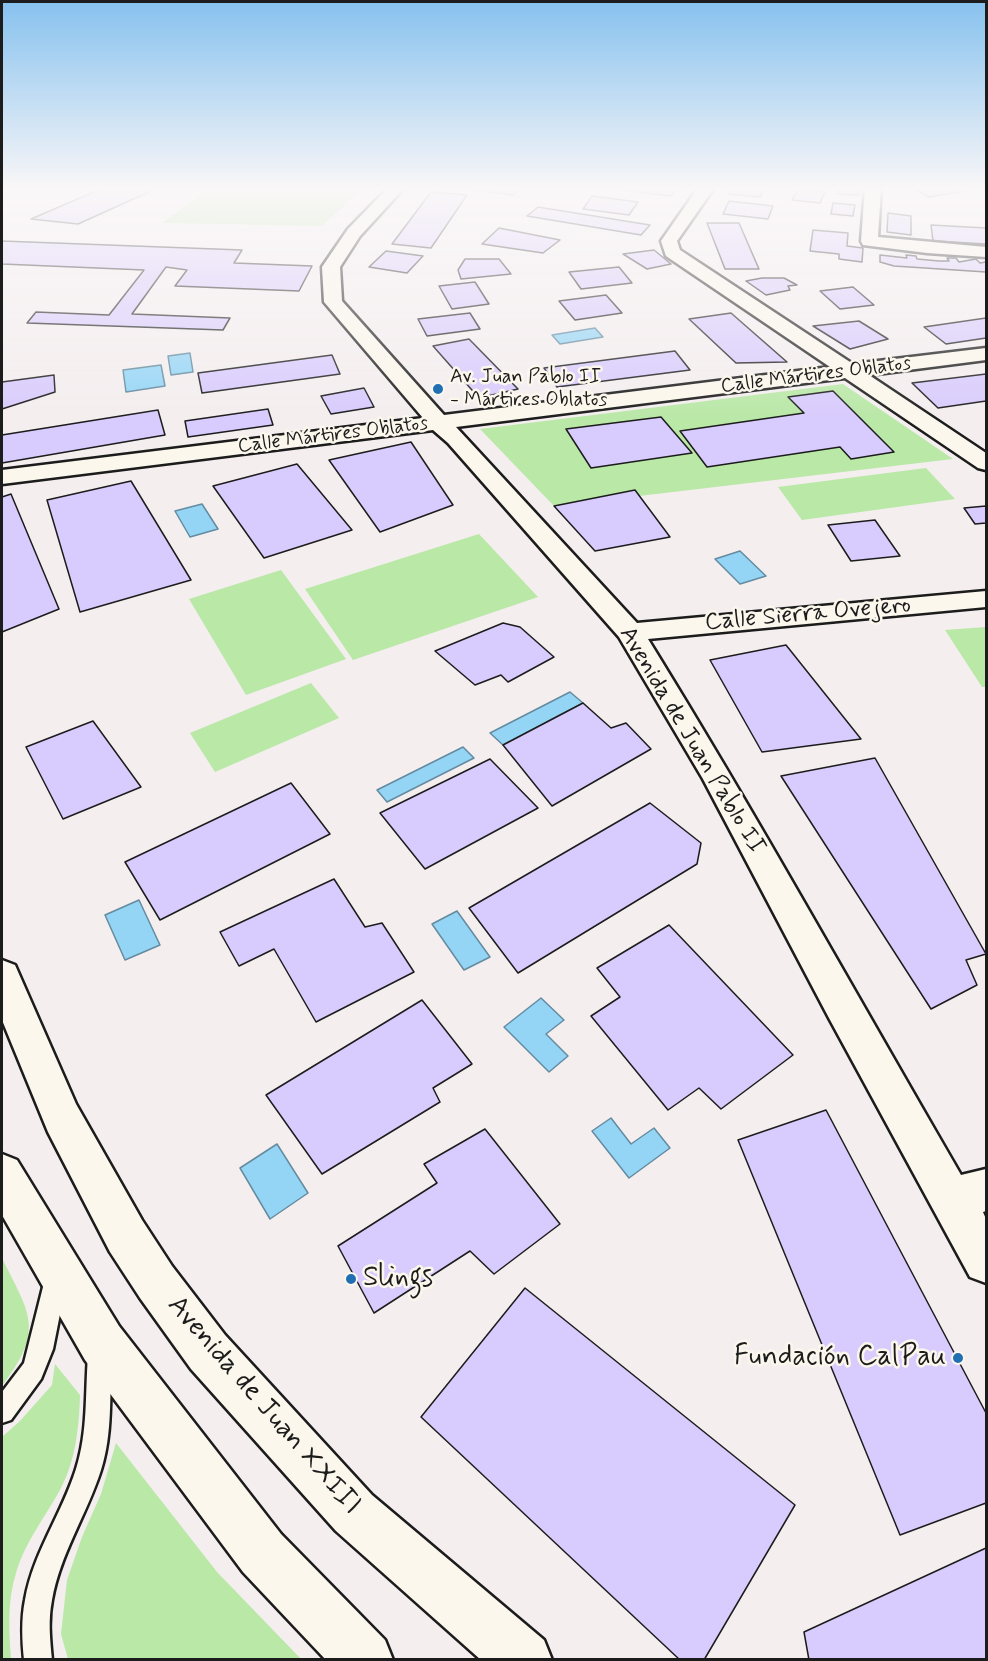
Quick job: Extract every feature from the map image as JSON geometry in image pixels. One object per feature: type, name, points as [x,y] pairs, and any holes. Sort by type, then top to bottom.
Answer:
[{"type":"street","name":"Avenida de Juan Pablo II","points":[[331,266],[333,302],[439,423],[456,438],[630,632],[717,776],[842,1006],[969,1195],[987,1261]]},
{"type":"street","points":[[692,266],[985,460]]},
{"type":"street","name":"Calle Mártires Oblatos","points":[[2,477],[987,354]]},
{"type":"street","name":"Calle Sierra Ovejero","points":[[630,632],[987,599]]},
{"type":"street","name":"Avenida de Juan XXIII","points":[[2,976],[62,1118],[121,1226],[156,1282],[208,1352],[354,1513],[524,1659]]},
{"type":"street","points":[[2,1175],[102,1343],[262,1552],[365,1659]]},
{"type":"lane","points":[[2,1410],[33,1371],[41,1349],[58,1272]]},
{"type":"lane","points":[[38,1659],[33,1626],[43,1575],[84,1478],[96,1443],[100,1408],[97,1381],[102,1343]]},
{"type":"green space","points":[[843,384],[953,459],[554,506],[480,429]]},
{"type":"green space","points":[[926,468],[955,499],[802,520],[778,487]]},
{"type":"green space","points":[[479,534],[538,597],[353,660],[305,589]]},
{"type":"green space","points":[[281,570],[346,659],[246,695],[189,599]]},
{"type":"green space","points":[[986,627],[986,687],[982,687],[945,630]]},
{"type":"green space","points":[[311,683],[339,718],[215,772],[190,733]]},
{"type":"green space","points":[[2,1258],[20,1294],[29,1322],[24,1350],[2,1386]]},
{"type":"green space","points":[[55,1364],[80,1395],[76,1443],[61,1488],[30,1540],[16,1573],[10,1605],[11,1659],[4,1659],[2,1657],[2,1437],[20,1421],[52,1385]]},
{"type":"green space","points":[[116,1443],[217,1572],[301,1659],[68,1659],[61,1634],[67,1580],[82,1537],[101,1494]]},
{"type":"water","points":[[595,328],[603,337],[560,344],[552,335]]},
{"type":"water","points":[[190,353],[193,372],[171,375],[168,356]]},
{"type":"water","points":[[161,365],[165,386],[126,392],[123,370]]},
{"type":"water","points":[[202,504],[218,529],[190,537],[175,511]]},
{"type":"water","points":[[740,551],[766,576],[740,584],[715,559]]},
{"type":"water","points":[[570,692],[583,703],[503,745],[490,733]]},
{"type":"water","points":[[463,747],[474,758],[387,802],[377,790]]},
{"type":"water","points":[[139,900],[160,945],[125,960],[105,915]]},
{"type":"water","points":[[457,911],[490,957],[464,970],[432,924]]},
{"type":"water","points":[[541,998],[564,1020],[546,1034],[568,1056],[549,1072],[504,1027]]},
{"type":"water","points":[[611,1118],[631,1144],[654,1128],[670,1148],[629,1178],[592,1131]]},
{"type":"water","points":[[277,1144],[308,1193],[270,1219],[240,1168]]},
{"type":"building","points":[[38,266],[312,266],[299,291],[175,286],[187,270],[166,267],[132,314],[230,318],[223,330],[27,323],[36,312],[109,315],[144,270]]},
{"type":"building","points":[[371,266],[414,266],[407,273],[369,267]]},
{"type":"building","points":[[461,266],[504,266],[511,274],[461,279],[458,270]]},
{"type":"building","points":[[641,266],[664,266],[647,269]]},
{"type":"building","points":[[724,266],[757,266],[759,269],[725,269]]},
{"type":"building","points":[[894,266],[986,266],[986,272]]},
{"type":"building","points":[[619,267],[632,283],[581,289],[569,272]]},
{"type":"building","points":[[784,278],[797,285],[788,286],[790,290],[766,295],[746,281]]},
{"type":"building","points":[[475,282],[489,304],[452,309],[439,286]]},
{"type":"building","points":[[853,287],[874,305],[840,309],[820,291]]},
{"type":"building","points":[[606,295],[622,313],[575,320],[559,301]]},
{"type":"building","points":[[470,313],[480,329],[427,336],[418,319]]},
{"type":"building","points":[[731,313],[787,362],[736,363],[689,319]]},
{"type":"building","points":[[986,318],[986,338],[946,344],[924,327]]},
{"type":"building","points":[[859,321],[888,339],[850,349],[813,326]]},
{"type":"building","points":[[469,339],[518,389],[479,398],[433,346]]},
{"type":"building","points":[[675,351],[690,370],[557,387],[544,368]]},
{"type":"building","points":[[332,355],[340,374],[202,393],[198,373]]},
{"type":"building","points":[[986,374],[986,401],[938,408],[912,383]]},
{"type":"building","points":[[54,375],[55,392],[2,409],[2,382]]},
{"type":"building","points":[[364,388],[374,407],[331,414],[321,396]]},
{"type":"building","points":[[833,391],[894,452],[851,459],[840,447],[707,467],[680,431],[804,413],[788,397]]},
{"type":"building","points":[[268,409],[273,425],[188,437],[185,421]]},
{"type":"building","points":[[158,410],[165,435],[2,463],[2,435]]},
{"type":"building","points":[[661,417],[692,453],[591,468],[566,429]]},
{"type":"building","points":[[411,442],[453,505],[380,532],[329,460]]},
{"type":"building","points":[[297,464],[352,530],[264,558],[213,486]]},
{"type":"building","points":[[131,481],[191,580],[80,612],[47,500]]},
{"type":"building","points":[[635,490],[670,537],[595,551],[554,506]]},
{"type":"building","points":[[11,494],[59,609],[2,632],[2,497]]},
{"type":"building","points":[[986,506],[986,523],[975,524],[964,508]]},
{"type":"building","points":[[875,520],[900,556],[851,561],[828,525]]},
{"type":"building","points":[[503,623],[520,627],[554,657],[508,682],[501,675],[475,685],[435,651]]},
{"type":"building","points":[[786,645],[861,739],[762,752],[710,660]]},
{"type":"building","points":[[583,703],[611,728],[626,723],[651,749],[552,806],[503,745]]},
{"type":"building","points":[[93,721],[141,787],[63,819],[26,747]]},
{"type":"building","points":[[875,758],[986,954],[966,960],[977,985],[931,1009],[781,776]]},
{"type":"building","points":[[490,759],[538,808],[425,869],[380,813]]},
{"type":"building","points":[[291,783],[330,834],[160,920],[125,862]]},
{"type":"building","points":[[650,803],[701,843],[697,864],[518,973],[469,908]]},
{"type":"building","points":[[334,879],[365,927],[382,923],[414,972],[316,1022],[274,949],[239,966],[220,932]]},
{"type":"building","points":[[669,925],[793,1055],[721,1109],[699,1088],[668,1110],[591,1016],[620,997],[597,968]]},
{"type":"building","points":[[422,1000],[472,1064],[433,1088],[440,1102],[322,1174],[266,1095]]},
{"type":"building","points":[[826,1110],[986,1413],[986,1503],[900,1535],[738,1140]]},
{"type":"building","points":[[485,1129],[560,1224],[494,1274],[470,1251],[374,1313],[338,1246],[437,1183],[424,1164]]},
{"type":"building","points":[[525,1288],[795,1505],[704,1660],[680,1660],[421,1417]]},
{"type":"building","points":[[986,1548],[986,1660],[809,1660],[804,1632]]},
{"type":"place","name":"Av. Juan Pablo II - Mártires Oblatos","points":[[438,389]]},
{"type":"place","name":"Slings","points":[[351,1279]]},
{"type":"place","name":"Fundación CalPau","points":[[958,1358]]}]
